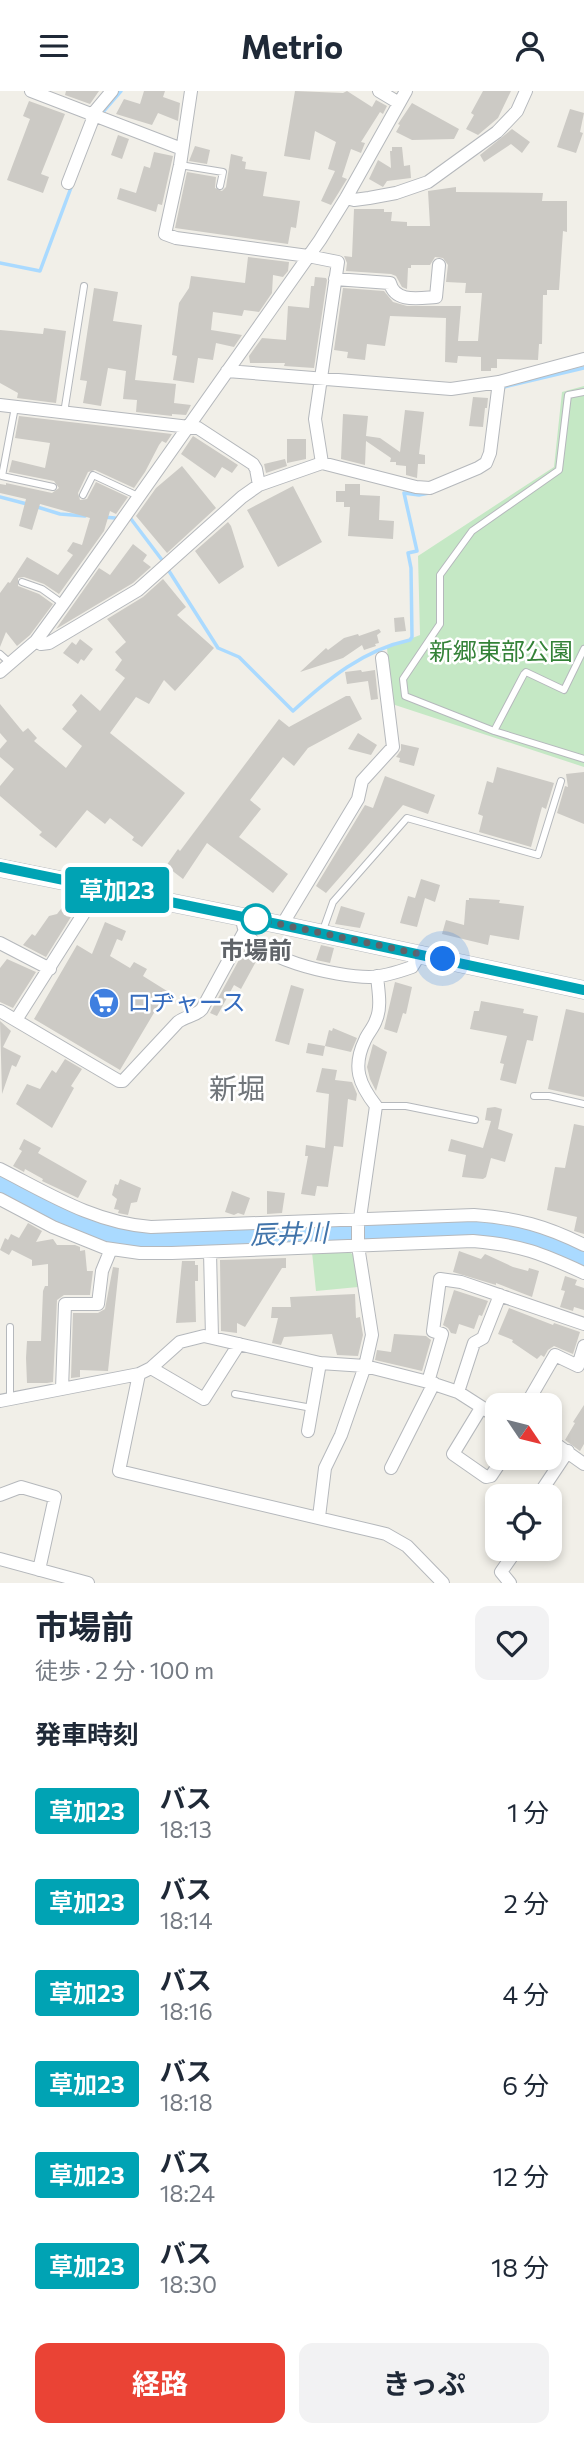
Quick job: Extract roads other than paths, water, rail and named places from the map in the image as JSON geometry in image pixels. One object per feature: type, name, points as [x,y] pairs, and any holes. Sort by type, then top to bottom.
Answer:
[{"type":"main road","points":[[0,867],[98,887],[243,924],[282,925],[584,990]]},
{"type":"street","points":[[32,91],[182,149]]},
{"type":"street","points":[[68,183],[92,116],[112,91]]},
{"type":"street","points":[[191,91],[180,165],[165,234],[176,238],[338,262],[315,418],[322,463]]},
{"type":"street","points":[[379,91],[399,103]]},
{"type":"street","points":[[5,668],[36,641],[308,256],[346,198],[405,91]]},
{"type":"street","points":[[346,198],[369,198],[396,193],[434,178],[498,132],[517,111],[526,91]]},
{"type":"street","points":[[335,279],[390,282],[392,291],[398,296],[436,297],[439,265]]},
{"type":"street","points":[[228,371],[451,389],[499,382],[584,359]]},
{"type":"street","points":[[36,641],[41,644],[49,643],[138,590],[242,497],[260,485],[322,463],[416,488],[430,488],[478,468],[486,463],[490,453],[499,382]]},
{"type":"street","points":[[0,405],[198,428],[253,464],[260,485]]},
{"type":"street","points":[[282,925],[358,799],[362,781],[393,747],[382,658]]},
{"type":"street","points":[[16,1020],[50,969],[98,887]]},
{"type":"street","points":[[0,1011],[123,1081],[183,1017],[198,1013],[202,1009],[243,924],[257,943],[282,959],[307,968],[340,974],[377,976],[412,967],[419,954]]},
{"type":"street","points":[[0,943],[50,969]]},
{"type":"street","points":[[319,1517],[325,1468],[341,1435],[365,1366],[372,1335],[358,1247],[358,1219],[376,1106],[358,1077],[362,1045],[379,1009],[377,976]]},
{"type":"street","points":[[0,1168],[88,1214],[131,1226],[474,1215],[497,1216],[536,1224],[584,1245]]},
{"type":"street","points":[[0,1199],[85,1241],[111,1249],[139,1253],[358,1247],[438,1241],[509,1244],[542,1254],[584,1273]]},
{"type":"street","points":[[62,1389],[65,1304],[98,1304],[102,1271],[111,1249]]},
{"type":"street","points":[[210,1252],[212,1337]]},
{"type":"street","points":[[391,1468],[431,1382],[442,1334],[433,1331],[440,1279],[461,1282],[584,1324]]},
{"type":"street","points":[[458,1392],[474,1343],[483,1338],[500,1295]]},
{"type":"street","points":[[5,1400],[145,1371],[180,1342],[204,1335],[320,1363],[365,1366],[431,1382],[458,1392],[485,1410]]},
{"type":"street","points":[[145,1371],[204,1399],[239,1344]]},
{"type":"street","points":[[533,1393],[555,1355],[578,1366],[584,1346]]},
{"type":"street","points":[[308,1431],[320,1363]]},
{"type":"street","points":[[145,1371],[119,1471],[386,1534],[407,1546],[443,1583]]},
{"type":"street","points":[[481,1408],[453,1454],[486,1477],[491,1476],[495,1470]]},
{"type":"street","points":[[562,1447],[584,1463]]},
{"type":"street","points":[[546,1484],[568,1451]]},
{"type":"street","points":[[0,1495],[21,1487],[55,1497],[38,1570]]},
{"type":"street","points":[[0,1559],[88,1583]]},
{"type":"street","points":[[509,1561],[501,1572],[510,1583]]},
{"type":"lane","points":[[180,165],[223,172],[220,186]]},
{"type":"lane","points":[[64,413],[84,286]]},
{"type":"lane","points":[[584,392],[568,395],[559,470],[472,531],[440,575],[440,624],[403,679],[405,696],[494,731],[584,759]]},
{"type":"lane","points":[[16,407],[2,475],[53,487]]},
{"type":"lane","points":[[83,495],[93,475],[138,496]]},
{"type":"lane","points":[[22,582],[42,589],[63,604]]},
{"type":"lane","points":[[494,731],[523,674],[565,689],[584,649]]},
{"type":"lane","points":[[0,654],[5,668]]},
{"type":"lane","points":[[322,933],[333,902],[407,818],[538,855],[561,781]]},
{"type":"lane","points":[[534,1096],[549,1096],[584,1104]]},
{"type":"lane","points":[[376,1106],[406,1106],[475,1120]]},
{"type":"lane","points":[[5,1400],[10,1327]]},
{"type":"lane","points":[[235,1394],[312,1408]]},
{"type":"waterway","points":[[102,113],[121,91]]},
{"type":"waterway","points":[[0,263],[40,271],[72,185]]},
{"type":"waterway","points":[[503,390],[504,387],[584,368]]},
{"type":"waterway","points":[[169,571],[218,648],[239,657],[293,711],[347,667],[412,637],[411,568],[408,553],[417,551],[404,493],[429,493]]},
{"type":"waterway","points":[[0,497],[27,504]]},
{"type":"waterway","points":[[34,506],[60,514],[85,516]]},
{"type":"waterway","points":[[103,517],[115,518]]},
{"type":"waterway","points":[[131,519],[162,560]]},
{"type":"waterway","name":"辰井川","points":[[0,1183],[82,1224],[135,1240],[462,1227],[513,1231],[546,1240],[584,1260]]},
{"type":"place","name":"市場前","points":[[256,919]]},
{"type":"place","name":"ロヂャース","points":[[104,1003]]},
{"type":"district","name":"新堀","points":[[237,1089]]},
{"type":"park label","name":"新郷東部公園","points":[[501,652]]}]
